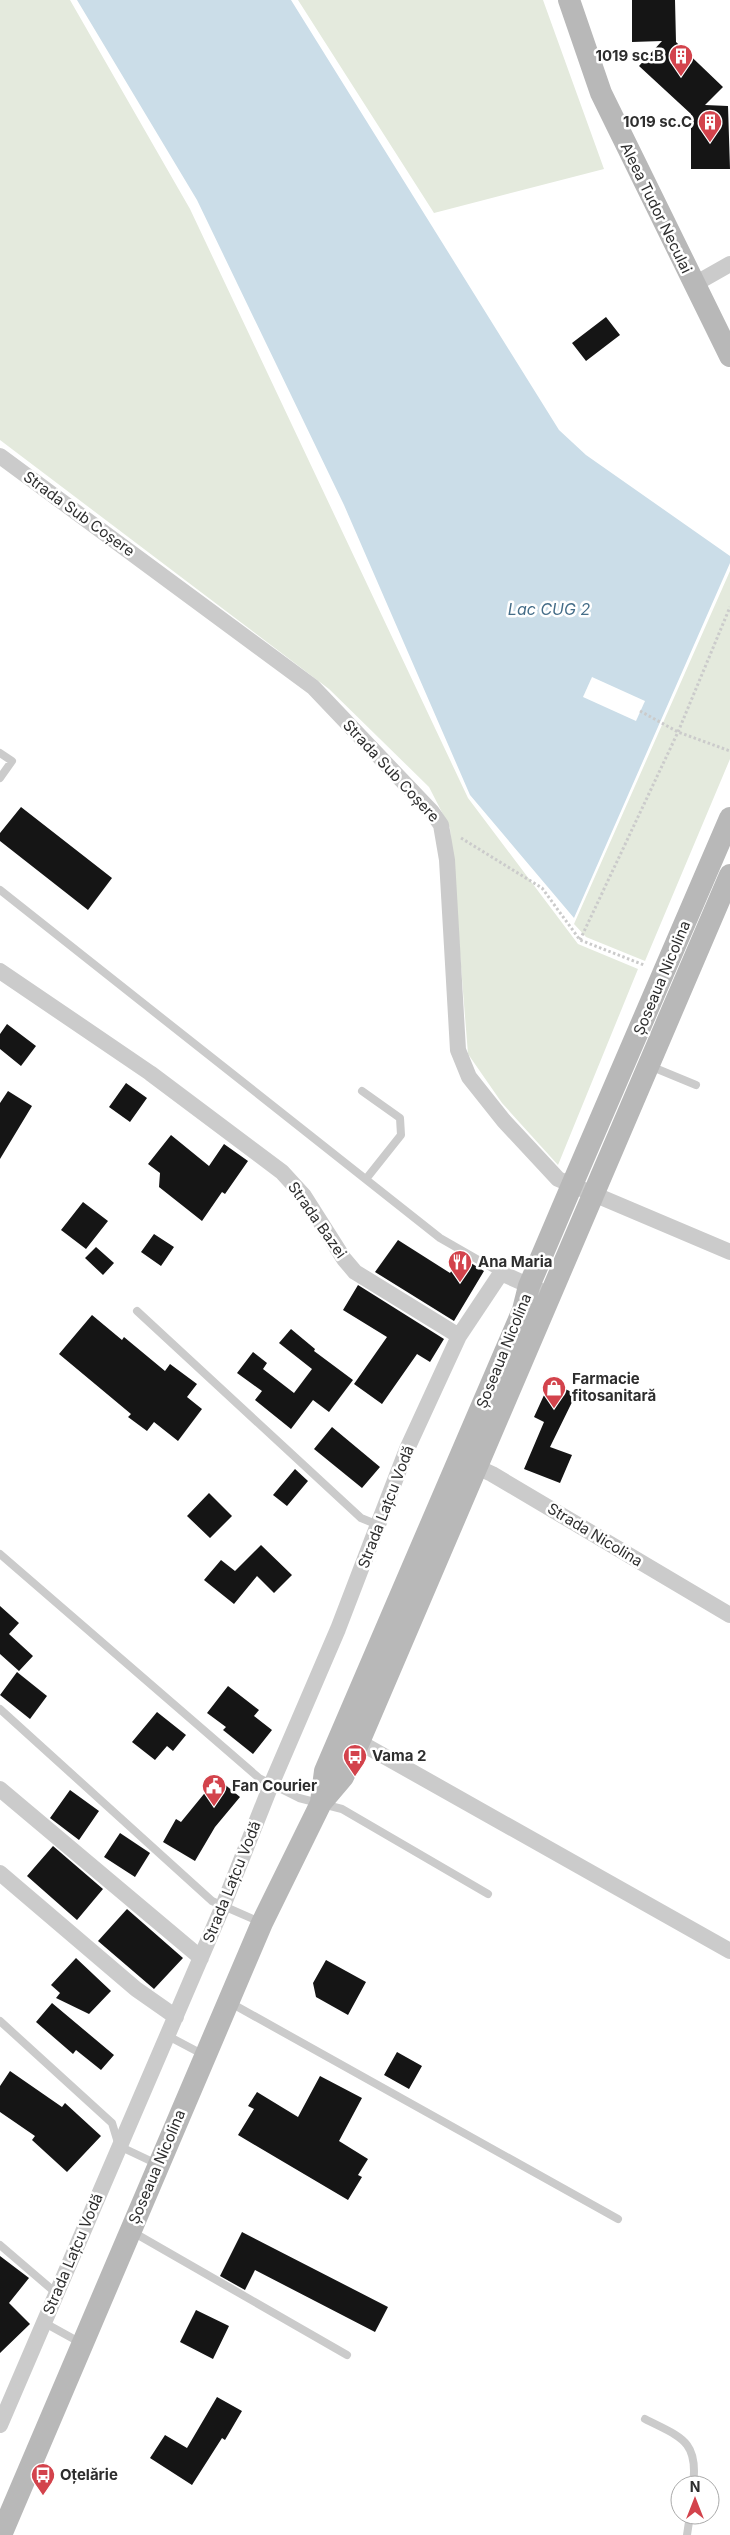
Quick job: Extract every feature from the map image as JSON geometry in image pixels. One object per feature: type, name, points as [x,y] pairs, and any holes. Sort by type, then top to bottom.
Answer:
[{"type":"main road","name":"Aleea Tudor Neculai","points":[[569,0],[601,93],[693,285],[730,356]]},
{"type":"main road","name":"Șoseaua Nicolina","points":[[1,2535],[262,1923],[321,1803],[343,1777],[359,1742],[469,1463],[523,1310],[529,1286],[572,1185],[639,1061],[720,881],[730,818]]},
{"type":"main road","name":"Șoseaua Nicolina","points":[[321,1803],[326,1771],[469,1463],[551,1295],[595,1194],[639,1061]]},
{"type":"street","points":[[693,285],[730,264]]},
{"type":"street","name":"Strada Sub Coșere","points":[[0,456],[313,687],[432,812],[441,825],[447,860],[458,1050],[469,1077],[504,1121],[558,1179],[730,1252]]},
{"type":"street","name":"Strada Bazei","points":[[0,971],[150,1072],[282,1172],[304,1196],[344,1259],[355,1272],[459,1336]]},
{"type":"street","points":[[459,1336],[501,1273],[551,1295]]},
{"type":"street","name":"Strada Lațcu Vodă","points":[[0,2425],[223,1906],[271,1785],[338,1629],[407,1449],[459,1336]]},
{"type":"street","name":"Strada Nicolina","points":[[469,1463],[730,1615]]},
{"type":"street","points":[[359,1742],[730,1951]]},
{"type":"street","points":[[0,1789],[201,1958]]},
{"type":"street","points":[[0,1873],[136,1989],[176,2017]]},
{"type":"lane","points":[[0,753],[12,762],[0,778]]},
{"type":"lane","points":[[0,890],[440,1238],[501,1273]]},
{"type":"lane","points":[[639,1061],[696,1085]]},
{"type":"lane","points":[[362,1091],[400,1118],[401,1135],[366,1179]]},
{"type":"lane","points":[[137,1311],[361,1518],[379,1526]]},
{"type":"lane","points":[[0,1554],[259,1778],[299,1798],[346,1811],[488,1894]]},
{"type":"lane","points":[[0,1709],[205,1894],[223,1906],[262,1923]]},
{"type":"lane","points":[[228,2001],[618,2219]]},
{"type":"lane","points":[[0,2021],[112,2123],[119,2146],[158,2164]]},
{"type":"lane","points":[[168,2036],[205,2055]]},
{"type":"lane","points":[[130,2230],[347,2355]]},
{"type":"lane","points":[[0,2245],[56,2293]]},
{"type":"lane","points":[[43,2322],[82,2344]]},
{"type":"lane","points":[[645,2419],[679,2437],[692,2450],[695,2475]]},
{"type":"path","points":[[580,940],[678,732],[730,607]]},
{"type":"path","points":[[640,711],[678,732],[730,751]]},
{"type":"path","points":[[441,825],[542,888],[580,940],[647,966]]},
{"type":"shaded area","points":[[0,0],[70,0],[190,209],[468,798],[578,944],[638,969],[558,1165],[502,1103],[468,1054],[450,828],[429,787],[329,689],[0,440]]},
{"type":"shaded area","points":[[298,0],[543,0],[604,169],[434,213]]},
{"type":"shaded area","points":[[730,571],[730,759],[645,961],[586,937],[574,924]]},
{"type":"water","name":"Lac CUG 2","points":[[77,0],[291,0],[559,430],[586,455],[730,556],[730,563],[574,918],[470,795],[344,505],[197,200]]},
{"type":"pier","points":[[592,677],[645,701],[636,721],[583,697]]},
{"type":"building","points":[[632,0],[675,0],[676,42],[723,87],[705,105],[728,106],[730,169],[691,169],[691,114],[639,66],[662,41],[632,42]]},
{"type":"building","points":[[606,317],[620,335],[586,361],[572,343]]},
{"type":"building","points":[[21,807],[112,878],[88,910],[0,841],[0,833]]},
{"type":"building","points":[[7,1024],[36,1046],[21,1066],[0,1049],[0,1034]]},
{"type":"building","points":[[126,1083],[147,1098],[130,1122],[109,1107]]},
{"type":"building","points":[[8,1091],[32,1106],[0,1159],[0,1103]]},
{"type":"building","points":[[171,1135],[209,1166],[224,1144],[248,1161],[225,1194],[222,1192],[202,1221],[159,1187],[160,1173],[148,1164]]},
{"type":"building","points":[[83,1202],[108,1221],[86,1249],[61,1230]]},
{"type":"building","points":[[154,1234],[174,1247],[161,1266],[141,1252]]},
{"type":"building","points":[[398,1240],[450,1273],[461,1257],[484,1271],[454,1321],[375,1272]]},
{"type":"building","points":[[96,1247],[114,1263],[103,1275],[85,1258]]},
{"type":"building","points":[[358,1285],[444,1339],[430,1362],[417,1354],[382,1404],[354,1384],[387,1337],[343,1310]]},
{"type":"building","points":[[92,1315],[122,1340],[124,1337],[165,1371],[170,1364],[197,1384],[187,1397],[202,1409],[178,1441],[154,1422],[147,1431],[128,1417],[131,1414],[59,1354]]},
{"type":"building","points":[[291,1329],[315,1349],[314,1351],[353,1380],[329,1412],[313,1400],[291,1429],[255,1400],[262,1391],[237,1373],[253,1352],[267,1363],[263,1369],[294,1393],[312,1369],[279,1343]]},
{"type":"building","points":[[550,1382],[576,1394],[550,1447],[572,1455],[560,1483],[524,1469],[544,1422],[534,1417]]},
{"type":"building","points":[[332,1427],[380,1467],[362,1488],[314,1449]]},
{"type":"building","points":[[295,1469],[308,1481],[287,1506],[273,1495]]},
{"type":"building","points":[[209,1493],[232,1516],[210,1538],[187,1516]]},
{"type":"building","points":[[261,1545],[292,1575],[274,1593],[257,1576],[234,1604],[204,1580],[221,1560],[235,1571]]},
{"type":"building","points":[[0,1606],[19,1623],[9,1634],[33,1656],[19,1671],[0,1654]]},
{"type":"building","points":[[17,1672],[47,1696],[30,1719],[0,1695]]},
{"type":"building","points":[[228,1686],[259,1710],[254,1716],[272,1730],[253,1754],[223,1730],[226,1727],[207,1713]]},
{"type":"building","points":[[157,1712],[186,1735],[173,1751],[167,1746],[155,1760],[132,1742]]},
{"type":"building","points":[[217,1778],[240,1797],[215,1827],[195,1861],[163,1842],[176,1819],[181,1822]]},
{"type":"building","points":[[70,1790],[99,1811],[79,1840],[50,1818]]},
{"type":"building","points":[[120,1833],[150,1853],[135,1877],[104,1857]]},
{"type":"building","points":[[53,1846],[103,1889],[77,1920],[27,1876]]},
{"type":"building","points":[[127,1909],[183,1958],[154,1989],[98,1941]]},
{"type":"building","points":[[76,1958],[111,1991],[89,2014],[56,1998],[60,1993],[51,1985]]},
{"type":"building","points":[[326,1960],[366,1982],[348,2015],[316,1997],[313,1983]]},
{"type":"building","points":[[52,2003],[114,2055],[101,2070],[76,2050],[73,2054],[36,2022]]},
{"type":"building","points":[[397,2052],[422,2066],[409,2089],[384,2075]]},
{"type":"building","points":[[10,2071],[62,2107],[65,2103],[101,2136],[67,2172],[32,2140],[35,2136],[0,2112],[0,2086]]},
{"type":"building","points":[[320,2076],[362,2098],[339,2141],[368,2159],[358,2175],[362,2177],[348,2200],[238,2135],[254,2109],[248,2106],[257,2092],[298,2117]]},
{"type":"building","points":[[242,2232],[388,2307],[375,2332],[255,2270],[245,2290],[220,2276]]},
{"type":"building","points":[[0,2256],[29,2278],[9,2303],[30,2324],[0,2353]]},
{"type":"building","points":[[196,2310],[229,2326],[213,2359],[180,2342]]},
{"type":"building","points":[[217,2397],[242,2411],[225,2440],[222,2438],[192,2485],[150,2458],[165,2435],[187,2448]]},
{"type":"place","name":"1019 sc.B","points":[[681,77]]},
{"type":"place","name":"1019 sc.C","points":[[710,143]]},
{"type":"place","name":"Ana Maria","points":[[460,1283]]},
{"type":"place","name":"Farmacie fitosanitară","points":[[554,1409]]},
{"type":"place","name":"Vama 2","points":[[355,1777]]},
{"type":"place","name":"Fan Courier","points":[[214,1807]]},
{"type":"place","name":"Oțelărie","points":[[43,2496]]}]
